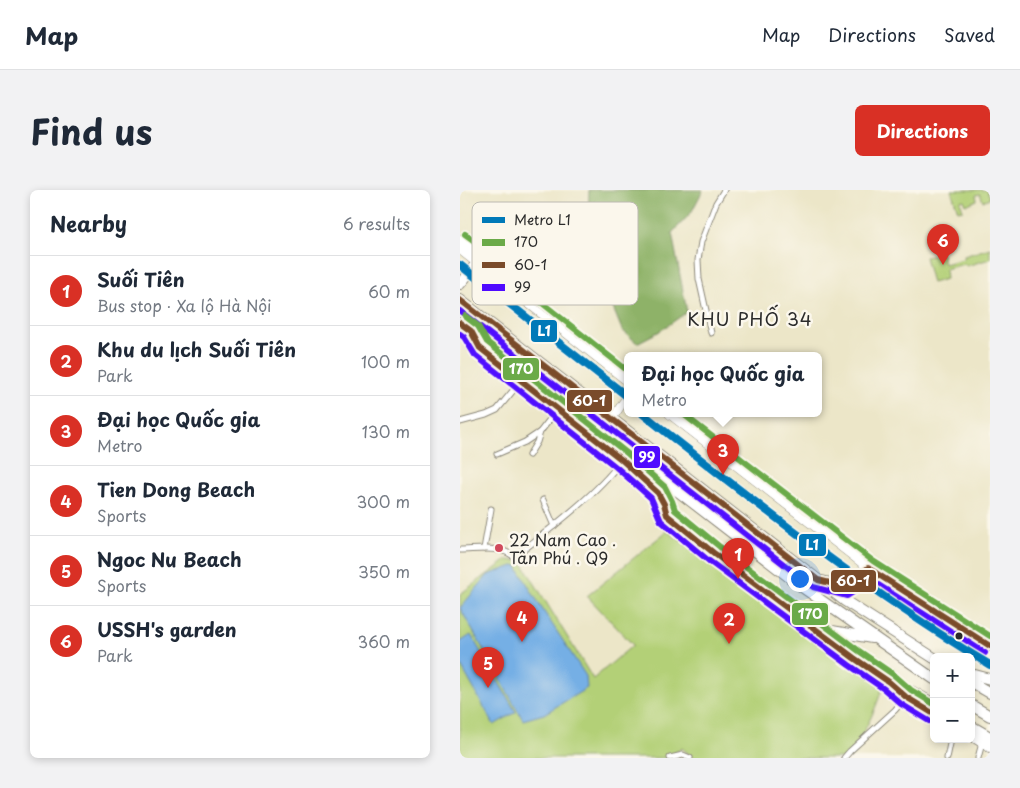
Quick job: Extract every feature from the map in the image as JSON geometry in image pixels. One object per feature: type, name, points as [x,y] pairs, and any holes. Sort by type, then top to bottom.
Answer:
[{"type":"highway","points":[[460,241],[469,248],[472,254]]},
{"type":"highway","points":[[460,284],[472,270]]},
{"type":"highway","points":[[460,300],[845,602],[930,655]]},
{"type":"highway","points":[[460,323],[625,456],[658,493],[664,504],[666,515],[854,658],[909,694],[930,711]]},
{"type":"highway","points":[[471,331],[480,348]]},
{"type":"highway","points":[[460,332],[558,409],[625,456],[653,472],[802,587],[930,676]]},
{"type":"highway","points":[[653,472],[668,497],[674,521]]},
{"type":"highway","points":[[818,580],[846,587],[868,568],[990,646]]},
{"type":"highway","points":[[814,628],[874,638]]},
{"type":"highway","points":[[975,675],[990,678]]},
{"type":"highway","points":[[975,684],[990,693]]},
{"type":"highway","points":[[909,694],[930,702]]},
{"type":"highway","points":[[975,707],[990,716]]},
{"type":"highway","points":[[975,731],[987,742]]},
{"type":"main road","points":[[460,250],[472,260]]},
{"type":"main road","points":[[529,305],[624,379]]},
{"type":"main road","points":[[612,419],[624,401]]},
{"type":"main road","points":[[673,417],[868,568]]},
{"type":"street","points":[[711,333],[698,279],[698,260],[701,242],[716,203],[724,190]]},
{"type":"street","points":[[460,422],[497,410],[522,380]]},
{"type":"street","points":[[496,454],[525,442],[540,432],[558,409]]},
{"type":"street","points":[[529,455],[537,442],[540,432]]},
{"type":"street","points":[[460,550],[484,549],[503,551],[511,553],[514,557],[554,526],[608,477],[625,456]]},
{"type":"street","points":[[543,500],[554,526]]},
{"type":"street","points":[[484,549],[490,509]]},
{"type":"street","points":[[844,758],[895,710],[909,694]]},
{"type":"street","points":[[978,758],[987,742]]},
{"type":"street","points":[[947,758],[950,743]]},
{"type":"street","points":[[670,758],[683,755],[690,758]]},
{"type":"green space","points":[[589,190],[703,190],[691,213],[672,233],[687,312],[660,331],[637,343],[622,330],[612,305],[638,305],[638,202],[589,202]]},
{"type":"green space","points":[[951,190],[987,190],[990,198],[983,201],[980,194],[976,195],[977,200],[966,205],[964,200],[960,201],[963,210],[958,211]]},
{"type":"green space","points":[[990,248],[990,259],[966,266],[964,264],[945,269],[946,279],[932,283],[925,257],[942,254],[944,264],[963,259],[964,256]]},
{"type":"green space","points":[[667,531],[883,686],[868,724],[846,758],[693,758],[682,748],[668,758],[460,758],[460,594],[507,560],[521,561],[593,679],[633,645],[587,596]]},
{"type":"water","points":[[516,565],[586,676],[587,688],[544,714],[523,720],[460,608],[488,575]]},
{"type":"water","points":[[471,635],[516,712],[494,725],[460,664],[460,642]]},
{"type":"metro line","name":"L1","points":[[460,265],[472,274]]},
{"type":"metro line","name":"L1","points":[[511,305],[624,394]]},
{"type":"metro line","name":"L1","points":[[647,417],[856,577],[944,637],[990,665]]},
{"type":"transit line","name":"170","points":[[465,234],[472,239]]},
{"type":"transit line","name":"60-1","points":[[460,300],[818,580],[846,587],[868,568],[990,646]]},
{"type":"transit line","name":"170","points":[[545,305],[624,368]]},
{"type":"transit line","name":"99","points":[[460,311],[813,587],[847,596],[869,579],[985,653]]},
{"type":"transit line","name":"170","points":[[465,316],[478,326],[487,342],[628,454],[665,487],[675,510],[720,547],[894,675],[911,690],[930,702]]},
{"type":"transit line","name":"60-1","points":[[460,323],[471,331],[480,348],[622,460],[658,493],[667,515],[715,554],[889,682],[906,697],[930,712]]},
{"type":"transit line","name":"99","points":[[460,334],[464,337],[475,355],[616,467],[651,498],[661,521],[709,561],[884,689],[901,704],[929,721]]},
{"type":"transit line","name":"170","points":[[687,417],[873,561],[990,636]]},
{"type":"place","name":"USSH's garden","points":[[943,265]]},
{"type":"place","name":"Đại học Quốc gia","points":[[723,475]]},
{"type":"place","name":"22 Nam Cao . Tân Phú . Q9","points":[[499,548]]},
{"type":"place","name":"Suối Tiên","points":[[738,579]]},
{"type":"place","name":"Tien Dong Beach","points":[[522,642]]},
{"type":"place","name":"Khu du lịch Suối Tiên","points":[[729,644]]},
{"type":"place","name":"Ngoc Nu Beach","points":[[488,688]]},
{"type":"district","name":"KHU PHỐ 34","points":[[750,318]]}]
